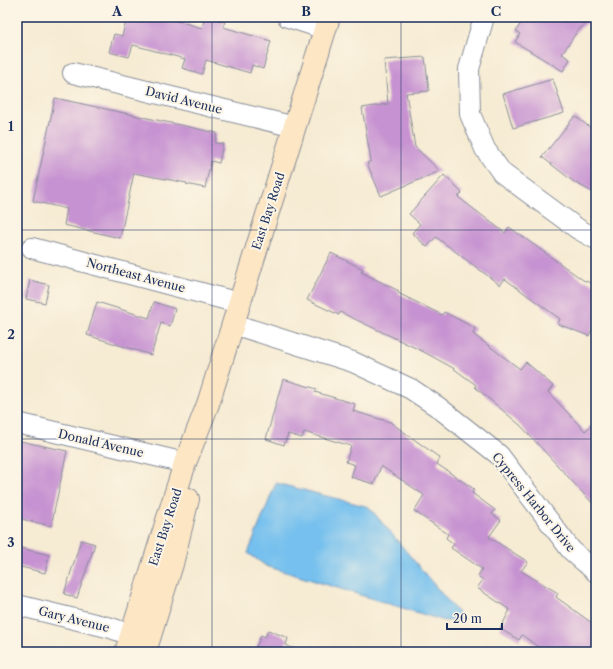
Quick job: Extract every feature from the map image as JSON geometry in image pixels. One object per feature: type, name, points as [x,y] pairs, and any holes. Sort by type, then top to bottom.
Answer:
[{"type":"street","points":[[288,17],[327,23]]},
{"type":"street","points":[[484,17],[469,70],[470,114],[485,149],[502,173],[578,229],[596,238]]},
{"type":"street","name":"East Bay Road","points":[[128,643],[185,463],[208,404],[327,23]]},
{"type":"street","name":"David Avenue","points":[[74,73],[295,127]]},
{"type":"street","name":"Northeast Avenue","points":[[32,248],[239,303]]},
{"type":"street","name":"Cypress Harbor Drive","points":[[233,324],[353,362],[411,389],[438,406],[499,455],[571,550],[596,572]]},
{"type":"street","name":"East Bay Road","points":[[145,652],[172,564],[208,404]]},
{"type":"street","name":"Donald Avenue","points":[[17,423],[185,463]]},
{"type":"street","name":"Gary Avenue","points":[[17,605],[110,628],[128,643]]},
{"type":"water","points":[[276,483],[369,507],[463,619],[445,621],[266,566],[248,553]]},
{"type":"building","points":[[127,17],[164,17],[202,28],[205,17],[209,17],[225,22],[223,27],[271,41],[263,69],[252,65],[250,73],[206,60],[202,74],[182,68],[185,59],[133,45],[129,57],[109,52],[114,34],[122,36]]},
{"type":"building","points":[[525,17],[595,17],[578,30],[562,54],[570,59],[563,71],[515,42],[520,34],[516,31]]},
{"type":"building","points":[[425,57],[429,91],[406,93],[415,147],[440,171],[381,196],[367,163],[371,161],[362,108],[388,104],[384,60]]},
{"type":"building","points":[[553,79],[564,113],[513,128],[503,94]]},
{"type":"building","points":[[55,98],[217,133],[215,143],[223,144],[219,163],[211,161],[205,188],[134,173],[120,238],[64,225],[67,209],[33,201]]},
{"type":"building","points":[[575,116],[596,132],[596,194],[574,182],[542,157]]},
{"type":"building","points":[[444,175],[462,193],[458,197],[505,233],[509,227],[583,280],[596,285],[596,319],[589,336],[558,324],[560,319],[505,279],[500,285],[436,237],[427,247],[412,233],[420,224],[409,214]]},
{"type":"building","points":[[331,253],[363,269],[361,272],[399,291],[398,293],[442,315],[444,312],[475,328],[473,334],[520,369],[526,362],[553,386],[548,392],[585,431],[596,421],[596,507],[520,425],[475,387],[476,385],[453,368],[424,352],[340,312],[339,315],[307,300]]},
{"type":"building","points":[[30,280],[49,285],[45,303],[26,299]]},
{"type":"building","points":[[97,302],[149,318],[154,302],[175,309],[170,326],[161,323],[151,355],[87,335]]},
{"type":"building","points":[[283,379],[317,389],[315,392],[355,404],[353,411],[390,422],[440,458],[437,464],[474,489],[472,493],[495,510],[492,514],[501,520],[489,537],[528,562],[521,571],[558,593],[556,597],[596,626],[596,652],[545,652],[522,635],[519,640],[500,629],[510,610],[477,588],[483,580],[478,576],[482,569],[451,548],[454,544],[446,538],[448,534],[414,511],[424,495],[381,466],[374,484],[351,477],[355,465],[346,462],[351,446],[304,432],[302,438],[288,434],[284,445],[266,439]]},
{"type":"building","points":[[20,441],[67,451],[51,526],[17,518],[17,454]]},
{"type":"building","points":[[81,540],[95,544],[77,598],[64,594]]},
{"type":"building","points":[[17,547],[49,555],[45,573],[17,566]]},
{"type":"building","points":[[268,630],[288,638],[286,645],[301,652],[254,652],[261,635],[265,637]]}]
